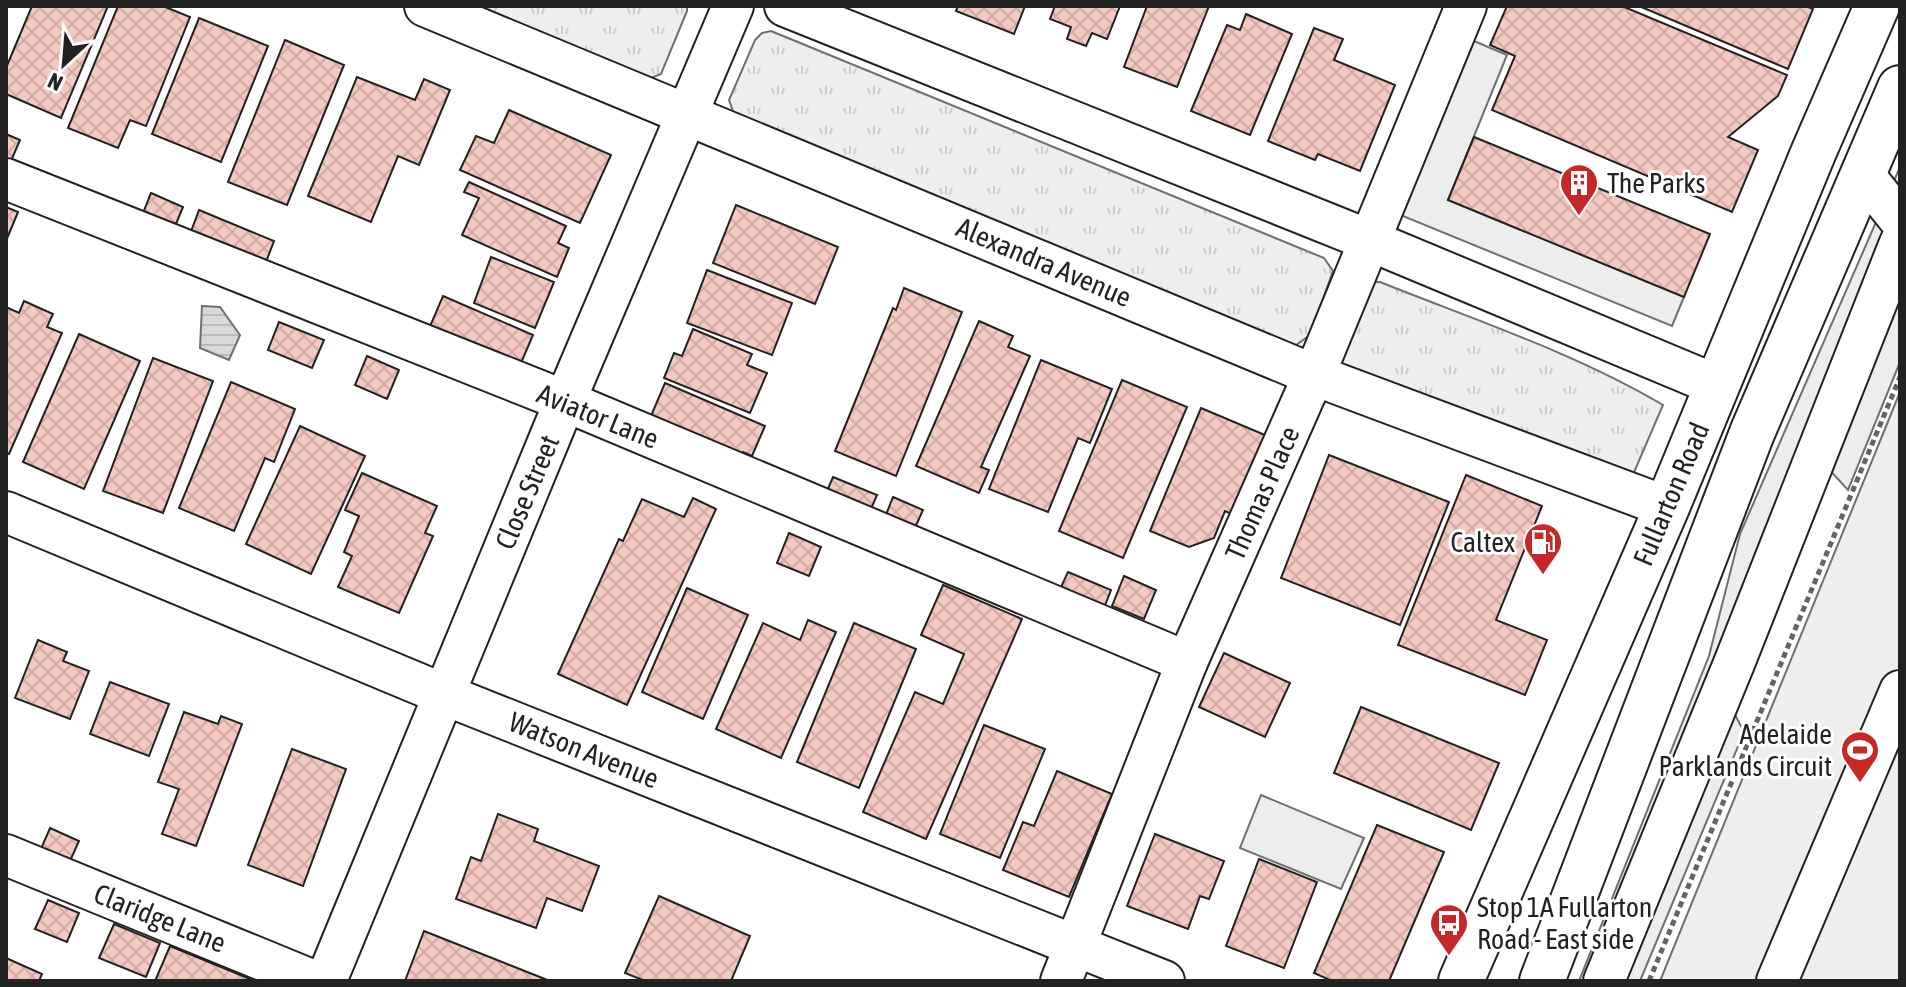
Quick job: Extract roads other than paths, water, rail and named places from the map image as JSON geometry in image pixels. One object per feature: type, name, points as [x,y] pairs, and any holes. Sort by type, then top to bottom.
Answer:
[{"type":"highway","name":"Fullarton Road","points":[[1461,981],[1667,507],[1877,6]]},
{"type":"highway","name":"Fullarton Road","points":[[1542,981],[1762,408],[1900,88]]},
{"type":"highway","points":[[1667,507],[1722,511]]},
{"type":"street","name":"Alexandra Avenue","points":[[425,6],[1314,375],[1667,507]]},
{"type":"street","name":"Close Street","points":[[326,981],[565,401],[733,6]]},
{"type":"street","points":[[785,6],[1371,241],[1716,385]]},
{"type":"street","name":"Thomas Place","points":[[1068,963],[1187,662],[1371,241],[1466,6]]},
{"type":"street","points":[[1863,174],[1900,220]]},
{"type":"street","name":"Aviator Lane","points":[[6,179],[565,401],[1187,662]]},
{"type":"street","points":[[1604,981],[1735,661],[1900,243]]},
{"type":"street","name":"Watson Avenue","points":[[6,512],[443,694],[1068,963],[1164,981]]},
{"type":"street","points":[[1777,981],[1900,691]]},
{"type":"street","name":"Claridge Lane","points":[[6,855],[314,981]]},
{"type":"place","name":"The Parks","points":[[1579,217]]},
{"type":"place","name":"Caltex","points":[[1543,576]]},
{"type":"place","name":"Adelaide Parklands Circuit","points":[[1860,784]]},
{"type":"place","name":"Stop 1A Fullarton Road - East side","points":[[1449,957]]}]
